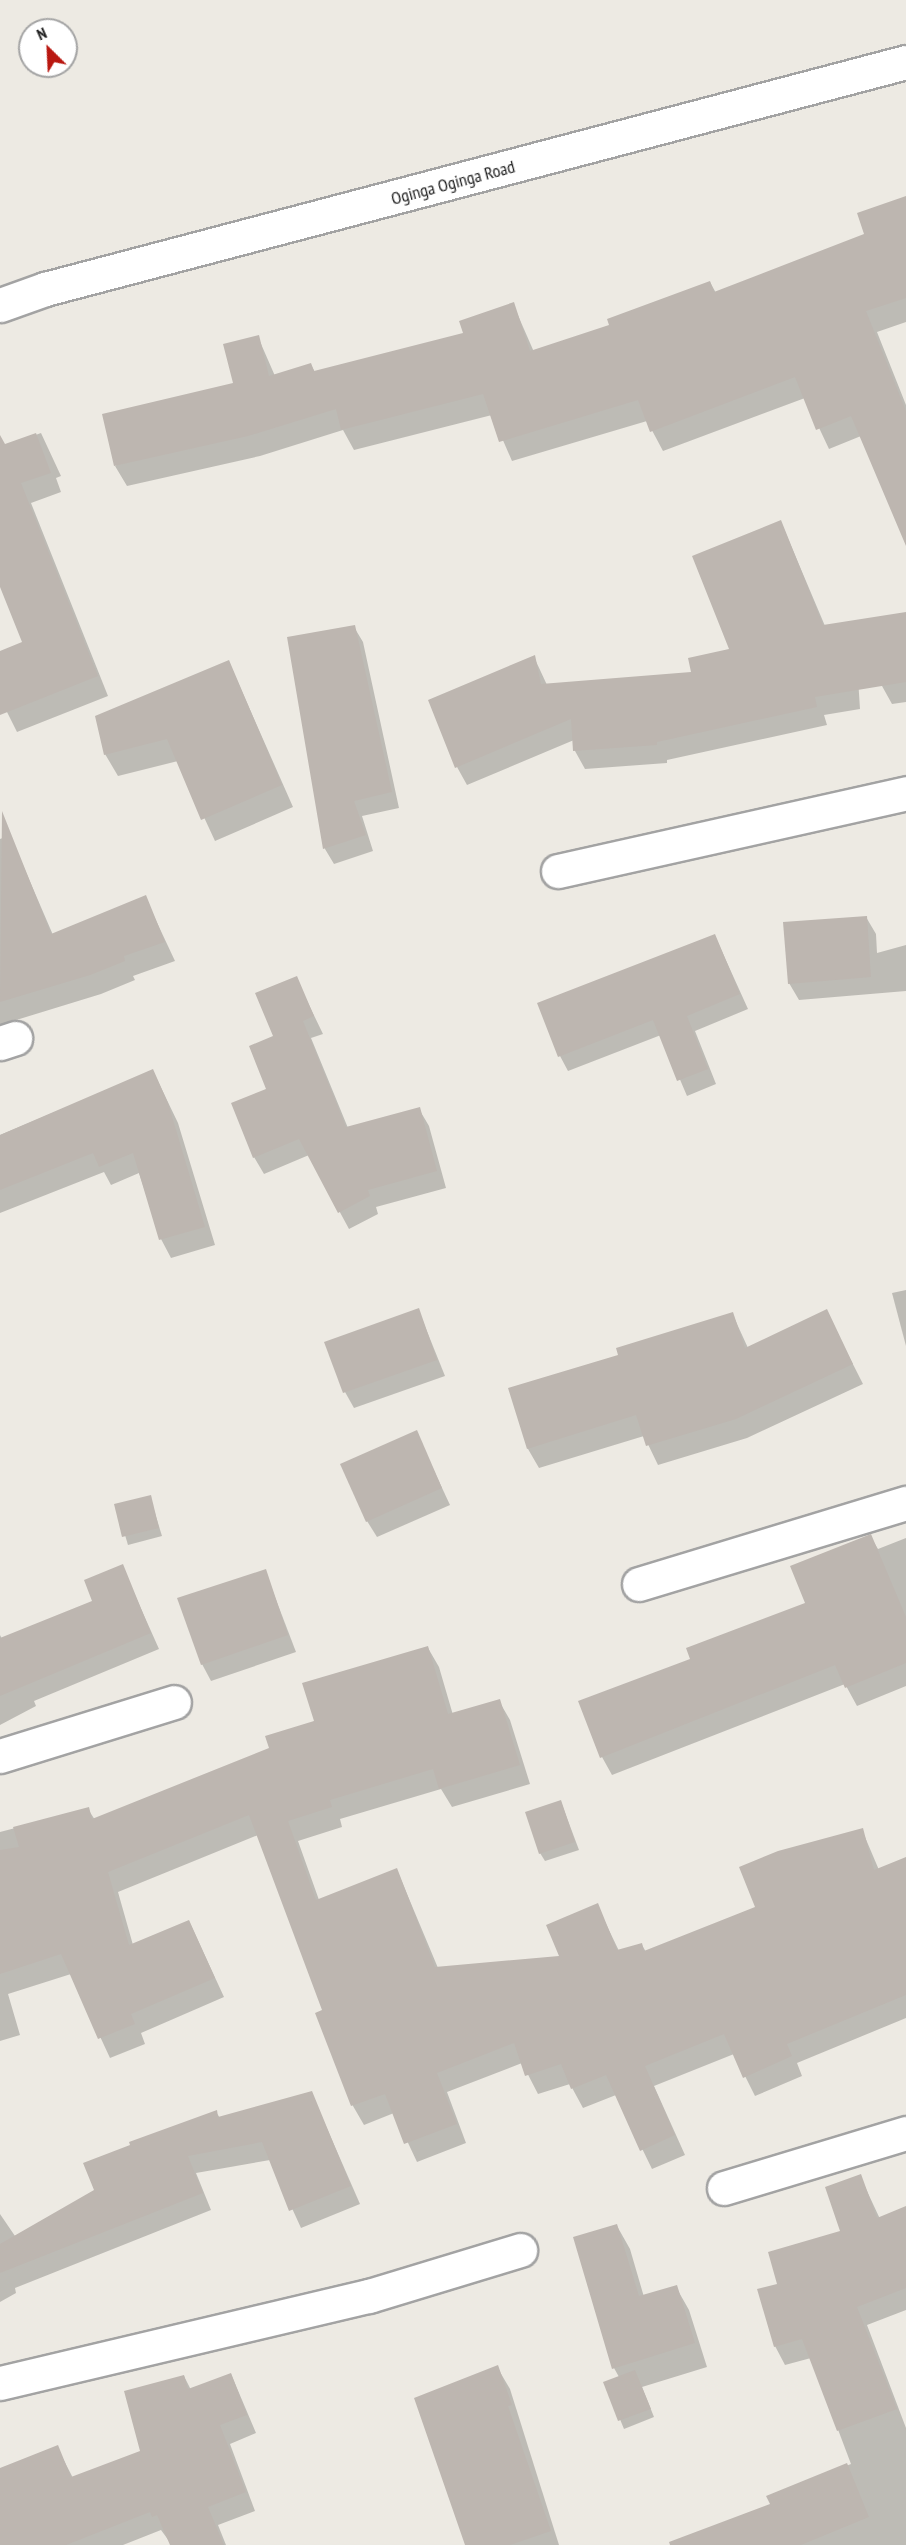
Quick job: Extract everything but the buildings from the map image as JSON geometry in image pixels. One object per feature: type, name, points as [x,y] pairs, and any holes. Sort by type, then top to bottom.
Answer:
[{"type":"street","name":"Oginga Oginga Road","points":[[0,305],[45,289],[906,62]]},
{"type":"street","points":[[558,872],[906,793]]},
{"type":"street","points":[[639,1584],[906,1503]]},
{"type":"street","points":[[0,1756],[174,1702]]},
{"type":"street","points":[[724,2188],[906,2133]]},
{"type":"street","points":[[0,2384],[369,2296],[520,2250]]}]
